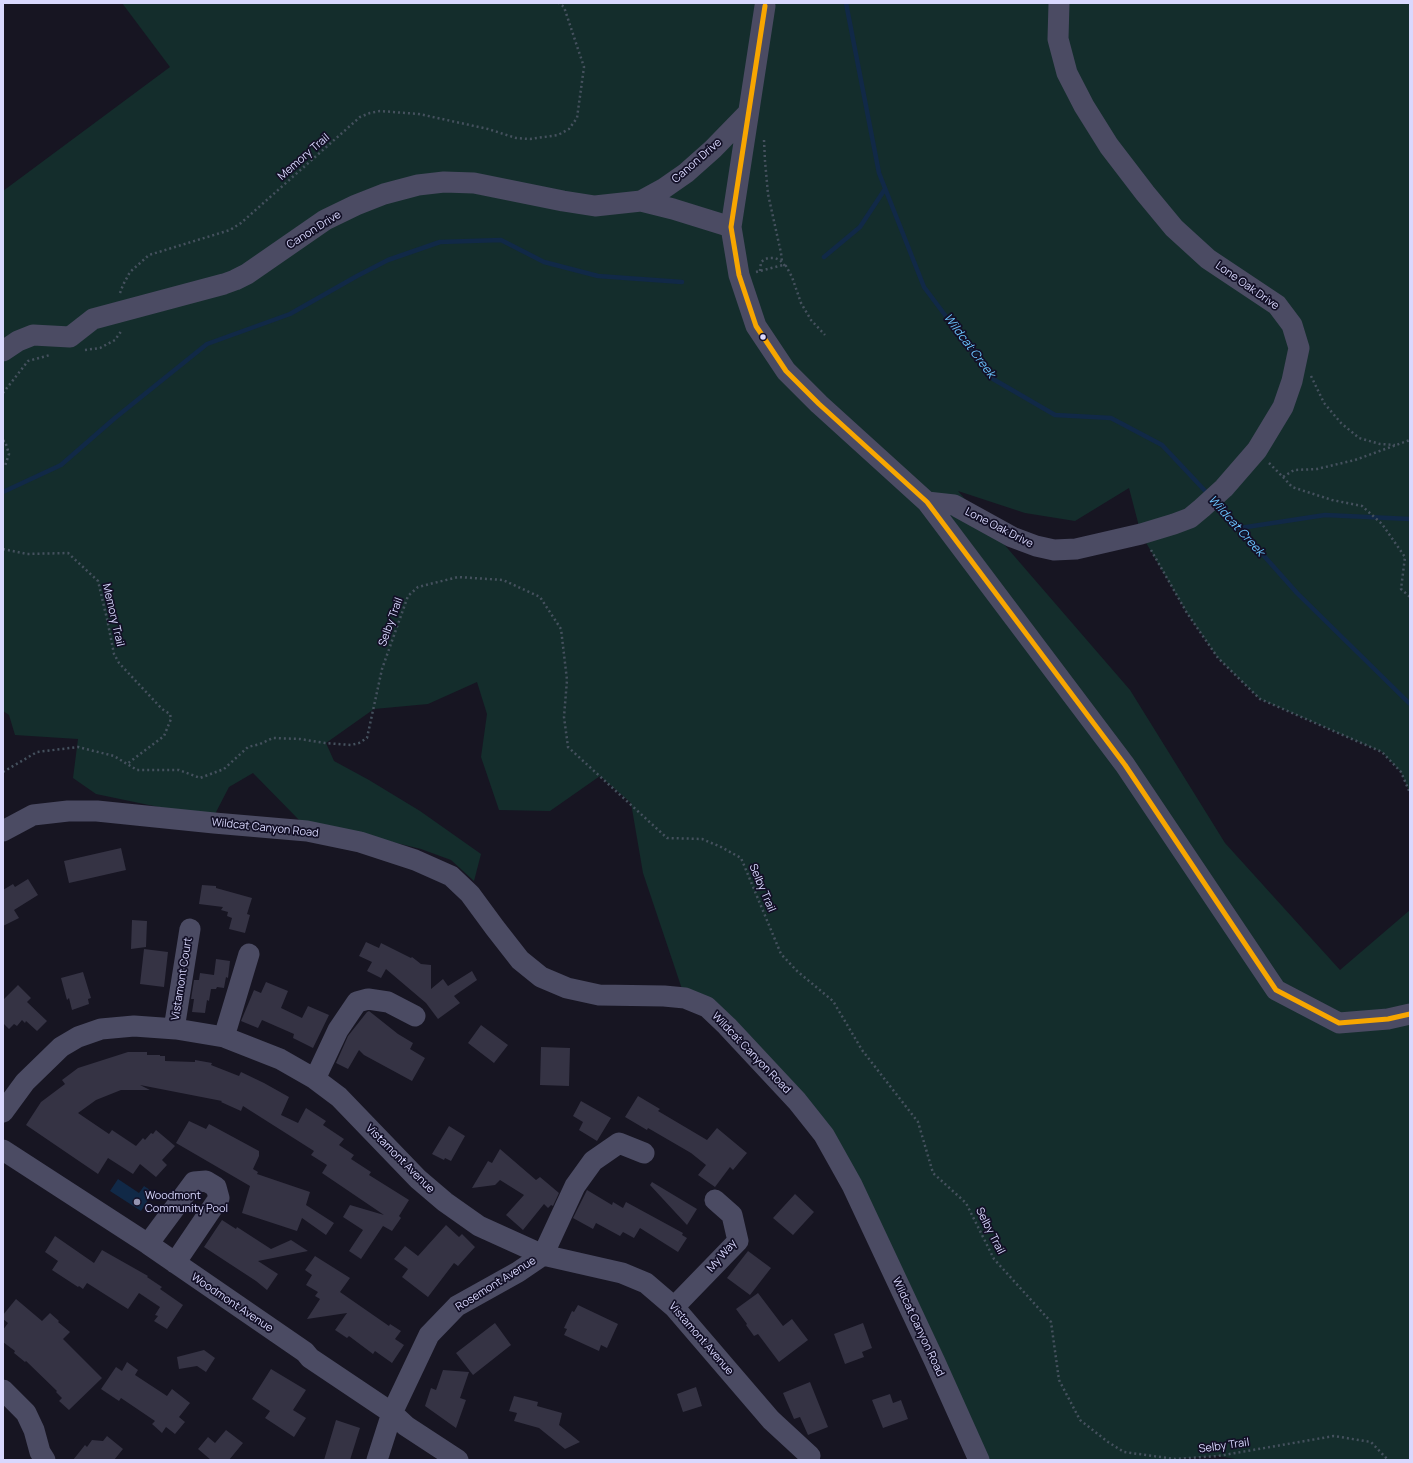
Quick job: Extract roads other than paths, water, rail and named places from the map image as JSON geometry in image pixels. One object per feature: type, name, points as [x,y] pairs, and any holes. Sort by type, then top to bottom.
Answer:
[{"type":"street","name":"Lone Oak Drive","points":[[927,502],[954,505],[1012,537],[1036,546],[1054,550],[1076,549],[1141,534],[1174,524],[1190,518],[1202,508],[1224,488],[1257,450],[1283,407],[1292,381],[1299,348],[1292,325],[1278,305],[1208,259],[1174,228],[1109,146],[1084,106],[1067,73],[1058,39],[1058,3]]},
{"type":"street","points":[[765,6],[731,227],[739,275],[756,326],[786,371],[819,404],[927,502],[1124,765],[1276,990],[1339,1023],[1388,1019],[1410,1014]]},
{"type":"street","name":"Canon Drive","points":[[642,201],[686,173],[713,149],[748,113]]},
{"type":"street","name":"Canon Drive","points":[[3,351],[18,341],[33,335],[70,336],[93,319],[234,280],[247,274],[326,220],[356,205],[384,194],[418,185],[444,182],[474,183],[595,206],[642,201],[731,227]]},
{"type":"street","name":"Wildcat Canyon Road","points":[[3,831],[33,815],[68,811],[97,811],[307,831],[360,842],[415,860],[451,876],[470,894],[520,960],[541,977],[567,988],[599,995],[685,998],[706,1007],[727,1026],[792,1095],[824,1135],[852,1186],[932,1355],[979,1460]]},
{"type":"street","name":"Vistamont Court","points":[[174,1029],[190,929]]},
{"type":"street","points":[[224,1037],[249,954]]},
{"type":"street","points":[[315,1079],[338,1030],[357,1002],[368,999],[388,1002],[415,1016]]},
{"type":"street","name":"Vistamont Avenue","points":[[3,1112],[25,1082],[48,1058],[61,1047],[78,1037],[101,1029],[134,1026],[174,1029],[224,1037],[280,1059],[315,1079],[339,1097],[418,1179],[445,1202],[479,1226],[543,1255],[622,1273],[646,1283],[674,1307],[771,1420],[810,1456]]},
{"type":"street","name":"Rosemont Avenue","points":[[377,1460],[392,1413],[429,1335],[457,1306],[518,1272],[543,1255],[575,1186],[593,1161],[619,1143],[644,1153]]},
{"type":"street","name":"Woodmont Avenue","points":[[3,1150],[148,1244],[305,1352],[310,1358],[392,1413],[406,1426],[458,1460]]},
{"type":"street","points":[[148,1244],[194,1182],[206,1180],[216,1187],[219,1198],[175,1263]]},
{"type":"street","name":"My Way","points":[[674,1307],[738,1240],[732,1215],[716,1200]]},
{"type":"street","points":[[3,1390],[26,1413],[34,1430],[40,1452],[45,1460]]},
{"type":"water","name":"Woodmont Community Pool","points":[[118,1179],[139,1193],[144,1186],[153,1192],[141,1211],[110,1191]]},
{"type":"waterway","name":"Wildcat Creek","points":[[846,3],[879,173],[924,287],[993,379],[1055,415],[1111,418],[1162,445],[1209,495]]},
{"type":"waterway","points":[[824,257],[860,227],[885,189]]},
{"type":"waterway","points":[[3,492],[61,465],[115,418],[207,344],[290,314],[388,260],[440,242],[501,240],[544,262],[598,276],[682,282]]},
{"type":"waterway","name":"Wildcat Creek","points":[[1216,502],[1297,593],[1410,704]]},
{"type":"waterway","points":[[1240,528],[1325,515],[1410,519]]},
{"type":"place","name":"Woodmont Community Pool","points":[[137,1202]]}]
